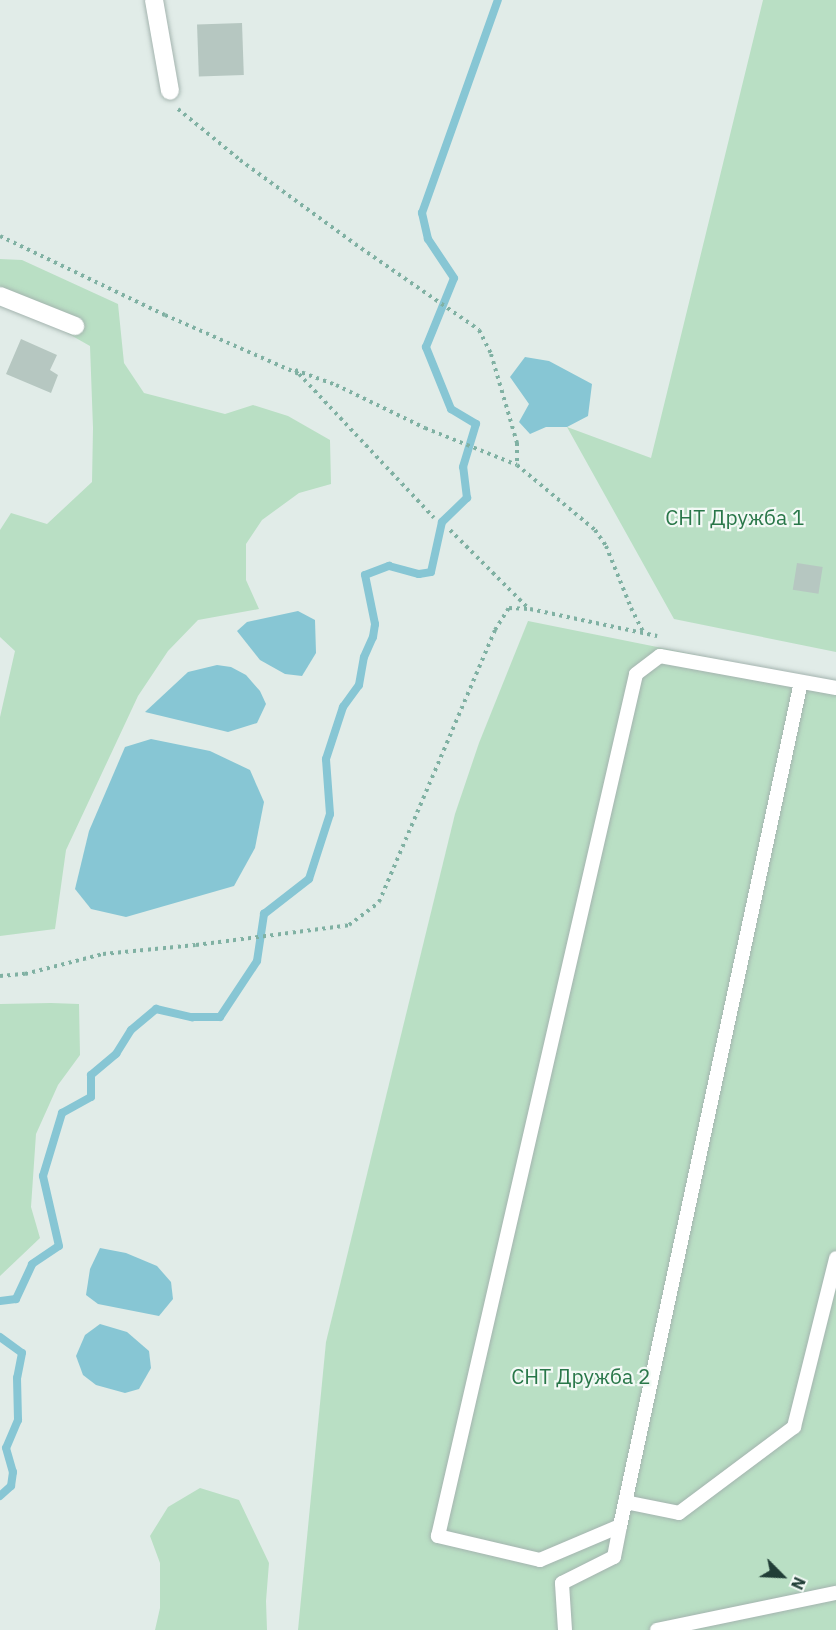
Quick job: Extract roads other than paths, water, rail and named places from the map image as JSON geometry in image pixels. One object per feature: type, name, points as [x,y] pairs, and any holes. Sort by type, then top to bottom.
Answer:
[{"type":"street","points":[[154,0],[170,91]]},
{"type":"street","points":[[0,296],[75,326]]},
{"type":"lane","points":[[620,1526],[540,1560],[438,1536],[636,674],[660,656],[836,688]]},
{"type":"lane","points":[[565,1630],[562,1583],[614,1557],[801,682]]},
{"type":"lane","points":[[625,1502],[679,1513],[794,1427],[836,1258]]},
{"type":"lane","points":[[657,1630],[836,1593]]},
{"type":"water","points":[[525,357],[549,361],[592,384],[588,416],[567,427],[546,427],[530,434],[519,422],[529,404],[510,377]]},
{"type":"water","points":[[298,611],[315,620],[316,653],[302,676],[285,674],[260,660],[237,631],[247,622]]},
{"type":"water","points":[[217,665],[231,667],[246,675],[260,691],[266,704],[257,723],[228,732],[145,712],[188,672]]},
{"type":"water","points":[[151,739],[210,751],[250,770],[264,802],[255,848],[234,886],[126,917],[91,909],[75,889],[89,831],[125,747]]},
{"type":"water","points":[[100,1248],[126,1253],[157,1266],[171,1282],[173,1299],[159,1316],[98,1304],[86,1295],[90,1269]]},
{"type":"water","points":[[100,1324],[127,1332],[149,1351],[151,1368],[139,1389],[125,1393],[96,1385],[83,1375],[76,1356],[85,1335]]},
{"type":"waterway","points":[[0,1301],[16,1299],[32,1264],[59,1246],[43,1176],[62,1113],[91,1097],[91,1075],[116,1054],[131,1030],[156,1009],[192,1017],[220,1017],[257,961],[264,914],[309,879],[330,814],[326,759],[343,707],[359,685],[364,657],[373,637],[375,624],[365,575],[389,566],[419,574],[431,572],[442,522],[467,498],[463,467],[476,424],[451,409],[426,347],[454,278],[428,239],[422,213],[498,0]]},
{"type":"waterway","points":[[0,1337],[22,1353],[17,1378],[18,1420],[6,1448],[13,1472],[11,1486],[0,1496]]},
{"type":"park label","name":"СНТ Дружба 1","points":[[735,517]]},
{"type":"park label","name":"СНТ Дружба 2","points":[[581,1376]]}]
